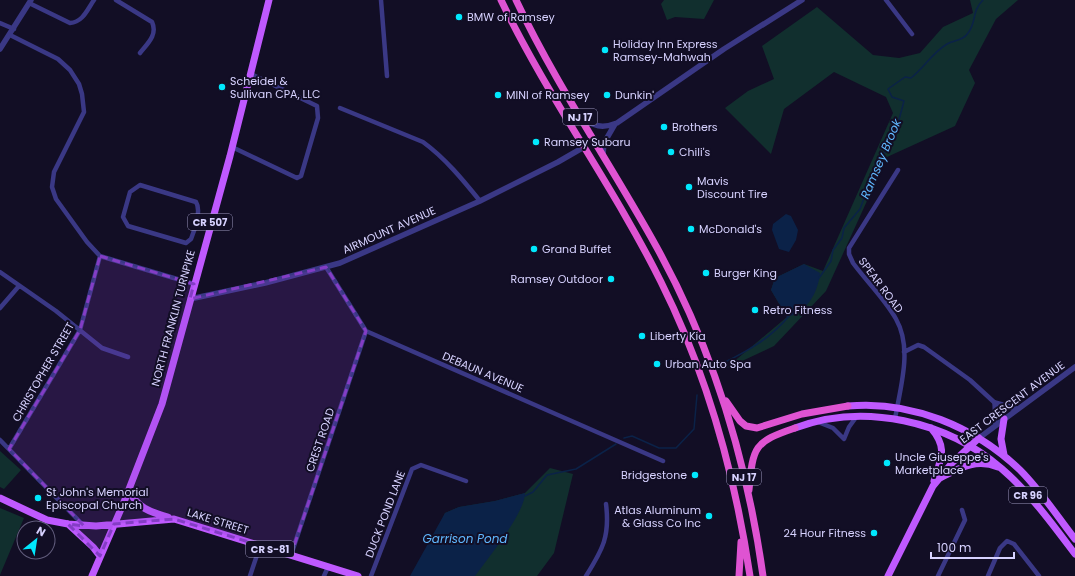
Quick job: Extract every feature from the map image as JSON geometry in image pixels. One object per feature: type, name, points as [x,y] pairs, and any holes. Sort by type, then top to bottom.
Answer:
[{"type":"highway","name":"NJ 17","points":[[501,0],[523,44],[645,252],[685,335],[709,398],[732,479],[750,576]]},
{"type":"highway","name":"NJ 17","points":[[516,0],[581,118],[670,273],[695,326],[715,380],[735,442],[749,498],[763,576]]},
{"type":"highway","points":[[715,380],[735,416],[743,424],[753,428],[764,427],[813,411],[848,406]]},
{"type":"highway","points":[[749,498],[752,464],[758,447],[766,438],[795,428]]},
{"type":"highway","points":[[739,576],[741,522]]},
{"type":"main road","name":"NORTH FRANKLIN TURNPIKE","points":[[100,556],[129,490],[162,404],[232,147],[269,0]]},
{"type":"main road","points":[[848,406],[875,405],[896,408],[937,418],[979,438]]},
{"type":"main road","points":[[795,428],[817,422],[857,416],[895,419],[930,428],[970,446]]},
{"type":"main road","points":[[1004,419],[1001,439],[1004,455]]},
{"type":"main road","points":[[930,428],[940,440],[942,452],[933,486]]},
{"type":"main road","name":"EAST CRESCENT AVENUE","points":[[888,576],[933,486],[938,479],[979,438]]},
{"type":"main road","name":"CR 96","points":[[979,438],[1004,455],[1036,488],[1075,539]]},
{"type":"main road","name":"CR 96","points":[[970,446],[1003,469],[1026,493],[1075,554]]},
{"type":"main road","points":[[938,479],[963,466],[975,463],[990,464],[1003,469]]},
{"type":"main road","points":[[129,490],[134,500],[140,507],[174,519]]},
{"type":"main road","name":"LAKE STREET","points":[[0,498],[47,520],[84,526],[174,519],[358,576]]},
{"type":"main road","points":[[68,524],[93,547],[100,556]]},
{"type":"main road","name":"CR 507","points":[[92,576],[100,556]]},
{"type":"street","points":[[0,49],[30,2],[70,23],[83,18],[94,0]]},
{"type":"street","points":[[116,0],[152,22],[154,31],[153,36],[140,53]]},
{"type":"street","points":[[381,0],[387,76]]},
{"type":"street","points":[[581,118],[599,127],[608,126],[617,122],[724,50],[802,0]]},
{"type":"street","points":[[886,0],[912,34]]},
{"type":"street","points":[[0,23],[14,29]]},
{"type":"street","points":[[10,35],[58,59],[70,70],[79,84],[84,112],[54,172],[52,187],[56,199],[87,242],[100,256],[194,284]]},
{"type":"street","points":[[232,147],[297,178],[301,176],[318,118],[317,106],[251,74]]},
{"type":"street","points":[[340,108],[423,142],[433,150],[468,186],[480,201]]},
{"type":"street","points":[[603,156],[604,143],[617,122]]},
{"type":"street","name":"AIRMOUNT AVENUE","points":[[190,300],[340,263],[480,201],[558,162],[584,147]]},
{"type":"street","name":"SPEAR ROAD","points":[[895,419],[904,352],[903,336],[897,321],[853,263],[849,254],[852,243],[898,170]]},
{"type":"street","points":[[201,225],[198,220],[199,206],[196,202],[140,185],[130,192],[123,217],[128,226],[186,243],[191,239],[195,228],[201,225],[209,227]]},
{"type":"street","name":"CHRISTOPHER STREET","points":[[9,449],[80,330],[100,256]]},
{"type":"street","points":[[326,267],[366,331]]},
{"type":"street","points":[[0,272],[56,311],[102,348],[128,357]]},
{"type":"street","points":[[0,308],[19,286]]},
{"type":"street","name":"DEBAUN AVENUE","points":[[366,331],[663,460]]},
{"type":"street","name":"CREST ROAD","points":[[291,555],[366,331]]},
{"type":"street","points":[[904,352],[918,345],[924,347],[970,380],[995,402],[1017,409]]},
{"type":"street","name":"EAST CRESCENT AVENUE","points":[[979,438],[1075,367]]},
{"type":"street","points":[[995,402],[996,425]]},
{"type":"street","points":[[817,422],[833,428],[844,439],[848,427],[857,416]]},
{"type":"street","points":[[0,440],[84,526]]},
{"type":"street","name":"DUCK POND LANE","points":[[371,576],[412,469],[421,465],[466,481]]},
{"type":"street","points":[[586,576],[600,554],[608,529],[606,504]]},
{"type":"street","points":[[938,576],[965,520],[962,510]]},
{"type":"street","points":[[988,576],[1000,548],[1007,541],[1014,544],[1038,576]]},
{"type":"street","points":[[250,576],[260,546]]},
{"type":"street","points":[[324,576],[328,567]]},
{"type":"highlighted area","points":[[100,256],[194,284],[190,299],[326,267],[366,331],[291,555],[174,519],[114,524],[100,556],[68,524],[84,526],[9,449],[80,330]]},
{"type":"green space","points":[[664,0],[714,0],[704,19],[675,17],[667,20],[661,4]]},
{"type":"green space","points":[[970,0],[1018,0],[996,19],[969,70],[975,83],[955,126],[887,157],[826,291],[774,346],[725,369],[787,317],[771,290],[775,278],[804,264],[823,271],[893,113],[886,97],[834,72],[784,109],[771,154],[725,108],[748,91],[774,79],[762,46],[817,7],[873,55],[899,58],[920,53],[943,27],[973,13]]},
{"type":"green space","points":[[0,451],[21,470],[4,489],[0,487]]},
{"type":"green space","points":[[550,468],[573,474],[554,553],[537,576],[418,576],[445,513],[459,507],[495,501],[525,493]]},
{"type":"green space","points":[[0,508],[24,518],[23,520],[16,520],[16,537],[0,575]]},
{"type":"water","points":[[786,214],[791,216],[798,230],[796,240],[789,252],[779,249],[772,230],[773,224]]},
{"type":"water","points":[[804,264],[820,273],[817,288],[806,306],[800,311],[787,317],[771,290],[775,278]]},
{"type":"water","name":"Garrison Pond","points":[[525,493],[519,512],[513,523],[475,576],[410,576],[445,513],[459,507],[495,501]]},
{"type":"waterway","name":"Ramsey Brook","points":[[819,278],[831,261],[833,250],[842,238],[844,228],[860,209],[878,161],[890,145],[891,137],[897,127],[904,101],[892,97],[888,89],[905,77],[911,78],[932,56],[947,44],[966,36],[971,29],[979,4],[983,0]]},
{"type":"waterway","name":"Ramsey Brook","points":[[721,364],[758,344],[782,324],[789,316]]},
{"type":"waterway","name":"Ramsey Brook","points":[[624,438],[632,436],[659,448],[676,448],[694,429],[697,395]]},
{"type":"waterway","name":"Ramsey Brook","points":[[525,496],[533,492],[547,475],[576,469],[616,444]]},
{"type":"place","name":"BMW of Ramsey","points":[[459,17]]},
{"type":"place","name":"Holiday Inn Express Ramsey-Mahwah","points":[[605,50]]},
{"type":"place","name":"Scheidel & Sullivan CPA, LLC","points":[[222,87]]},
{"type":"place","name":"MINI of Ramsey","points":[[498,95]]},
{"type":"place","name":"Dunkin'","points":[[607,95]]},
{"type":"place","name":"Brothers","points":[[664,127]]},
{"type":"place","name":"Ramsey Subaru","points":[[536,142]]},
{"type":"place","name":"Chili's","points":[[671,152]]},
{"type":"place","name":"Mavis Discount Tire","points":[[689,187]]},
{"type":"place","name":"McDonald's","points":[[691,229]]},
{"type":"place","name":"Grand Buffet","points":[[534,249]]},
{"type":"place","name":"Burger King","points":[[706,273]]},
{"type":"place","name":"Ramsey Outdoor","points":[[611,279]]},
{"type":"place","name":"Retro Fitness","points":[[755,310]]},
{"type":"place","name":"Liberty Kia","points":[[642,336]]},
{"type":"place","name":"Urban Auto Spa","points":[[657,364]]},
{"type":"place","name":"Uncle Giuseppe's Marketplace","points":[[887,463]]},
{"type":"place","name":"Bridgestone","points":[[695,475]]},
{"type":"place","name":"St John's Memorial Episcopal Church","points":[[38,498]]},
{"type":"place","name":"Atlas Aluminum & Glass Co Inc","points":[[709,516]]},
{"type":"place","name":"24 Hour Fitness","points":[[874,533]]}]
